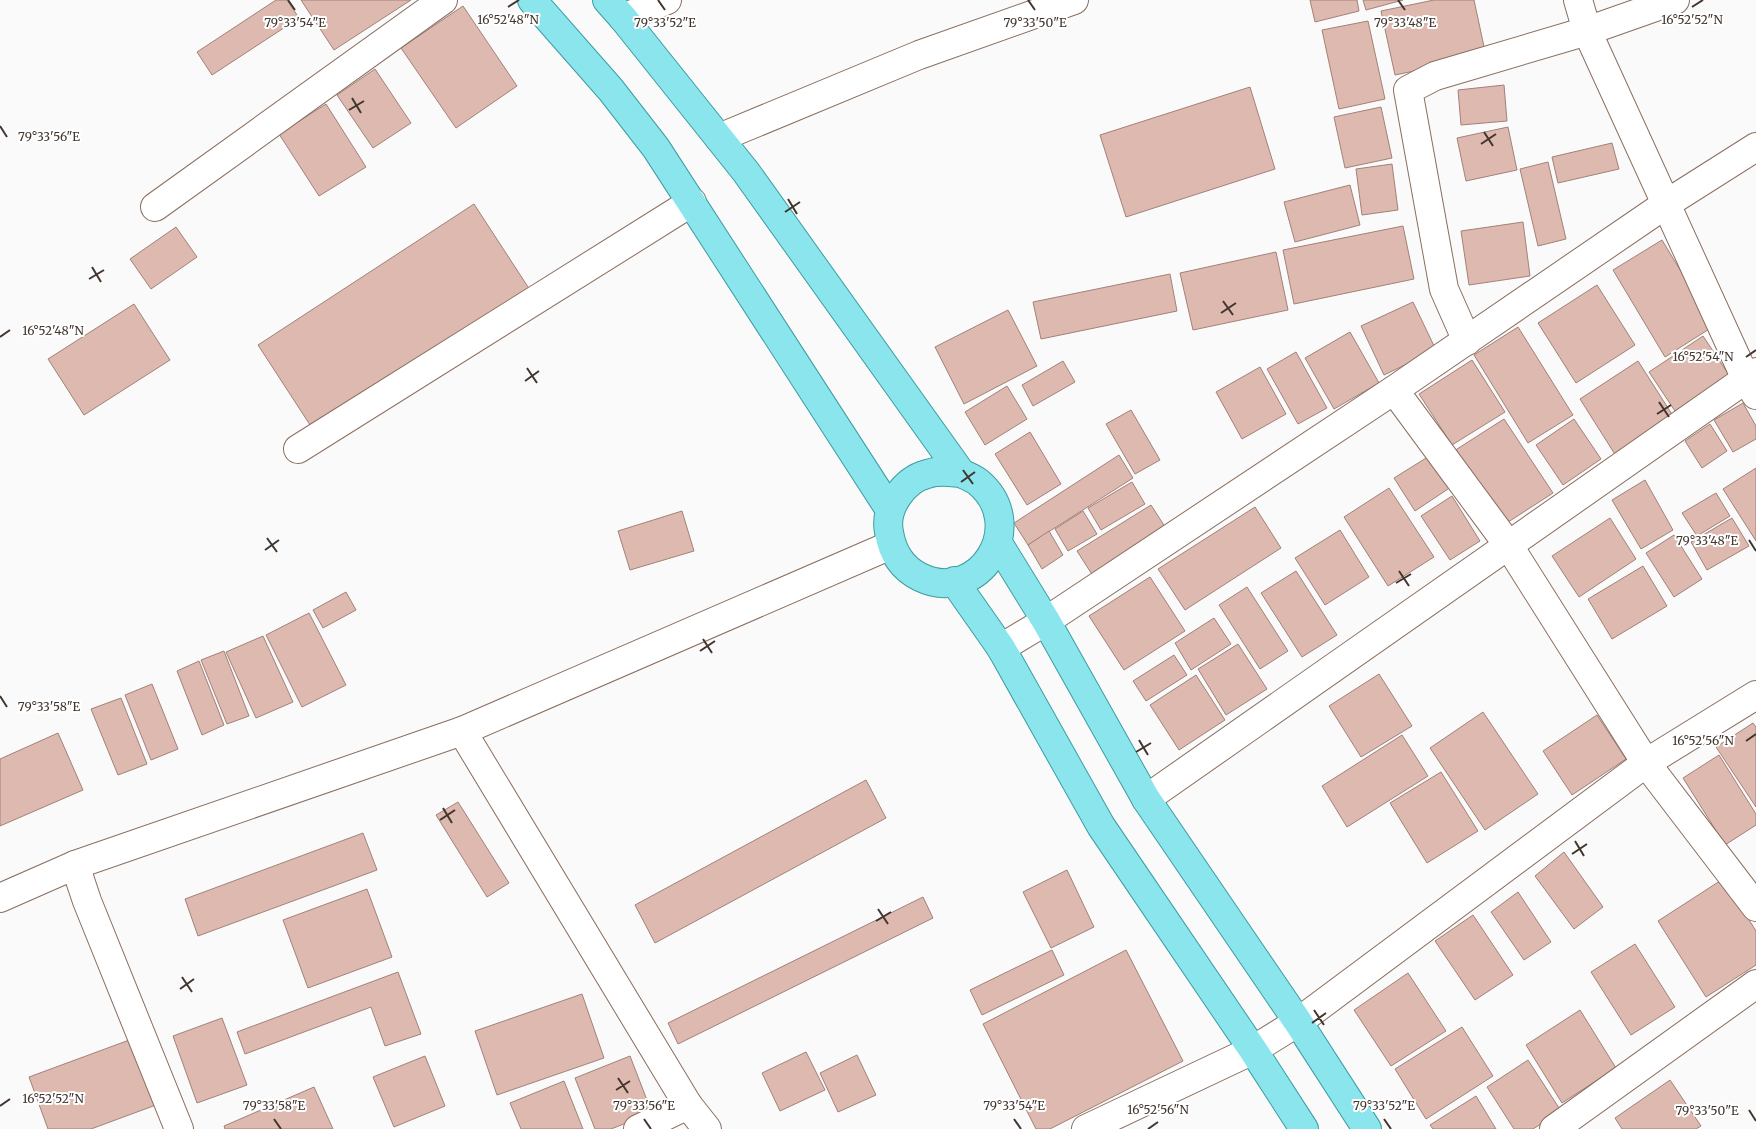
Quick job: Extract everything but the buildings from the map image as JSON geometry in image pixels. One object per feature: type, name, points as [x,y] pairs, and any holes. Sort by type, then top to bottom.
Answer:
[{"type":"main road","points":[[532,0],[611,90],[656,148],[890,510]]},
{"type":"main road","points":[[615,9],[746,172],[961,473]]},
{"type":"main road","points":[[944,471],[961,473],[976,480],[989,493],[997,508],[1000,526],[998,543],[990,559],[977,571],[962,580],[945,583],[927,580],[912,572],[899,560],[891,545],[888,528],[890,510],[898,495],[911,482],[926,474],[944,471]]},
{"type":"main road","points":[[998,543],[1046,622],[1146,799],[1298,1022],[1366,1129]]},
{"type":"main road","points":[[954,581],[1001,648],[1101,826],[1253,1050],[1304,1129]]},
{"type":"street","points":[[155,207],[443,0]]},
{"type":"street","points":[[615,9],[667,0]]},
{"type":"street","points":[[719,138],[919,55],[1074,0]]},
{"type":"street","points":[[1146,799],[1508,546],[1753,382],[1666,204],[1587,31],[1578,0]]},
{"type":"street","points":[[1467,341],[1444,289],[1408,90],[1435,76],[1587,31],[1676,0]]},
{"type":"street","points":[[1001,648],[1046,622],[1467,341],[1666,204],[1756,147]]},
{"type":"street","points":[[298,449],[692,202]]},
{"type":"street","points":[[1394,390],[1508,546],[1646,763],[1756,907]]},
{"type":"street","points":[[0,898],[75,866],[462,731],[891,545]]},
{"type":"street","points":[[1086,1129],[1253,1050],[1298,1022],[1646,763],[1756,695]]},
{"type":"street","points":[[462,731],[688,1105],[707,1129]]},
{"type":"street","points":[[75,866],[179,1129]]},
{"type":"street","points":[[1554,1129],[1756,984]]},
{"type":"street","points":[[638,1129],[688,1105]]}]
